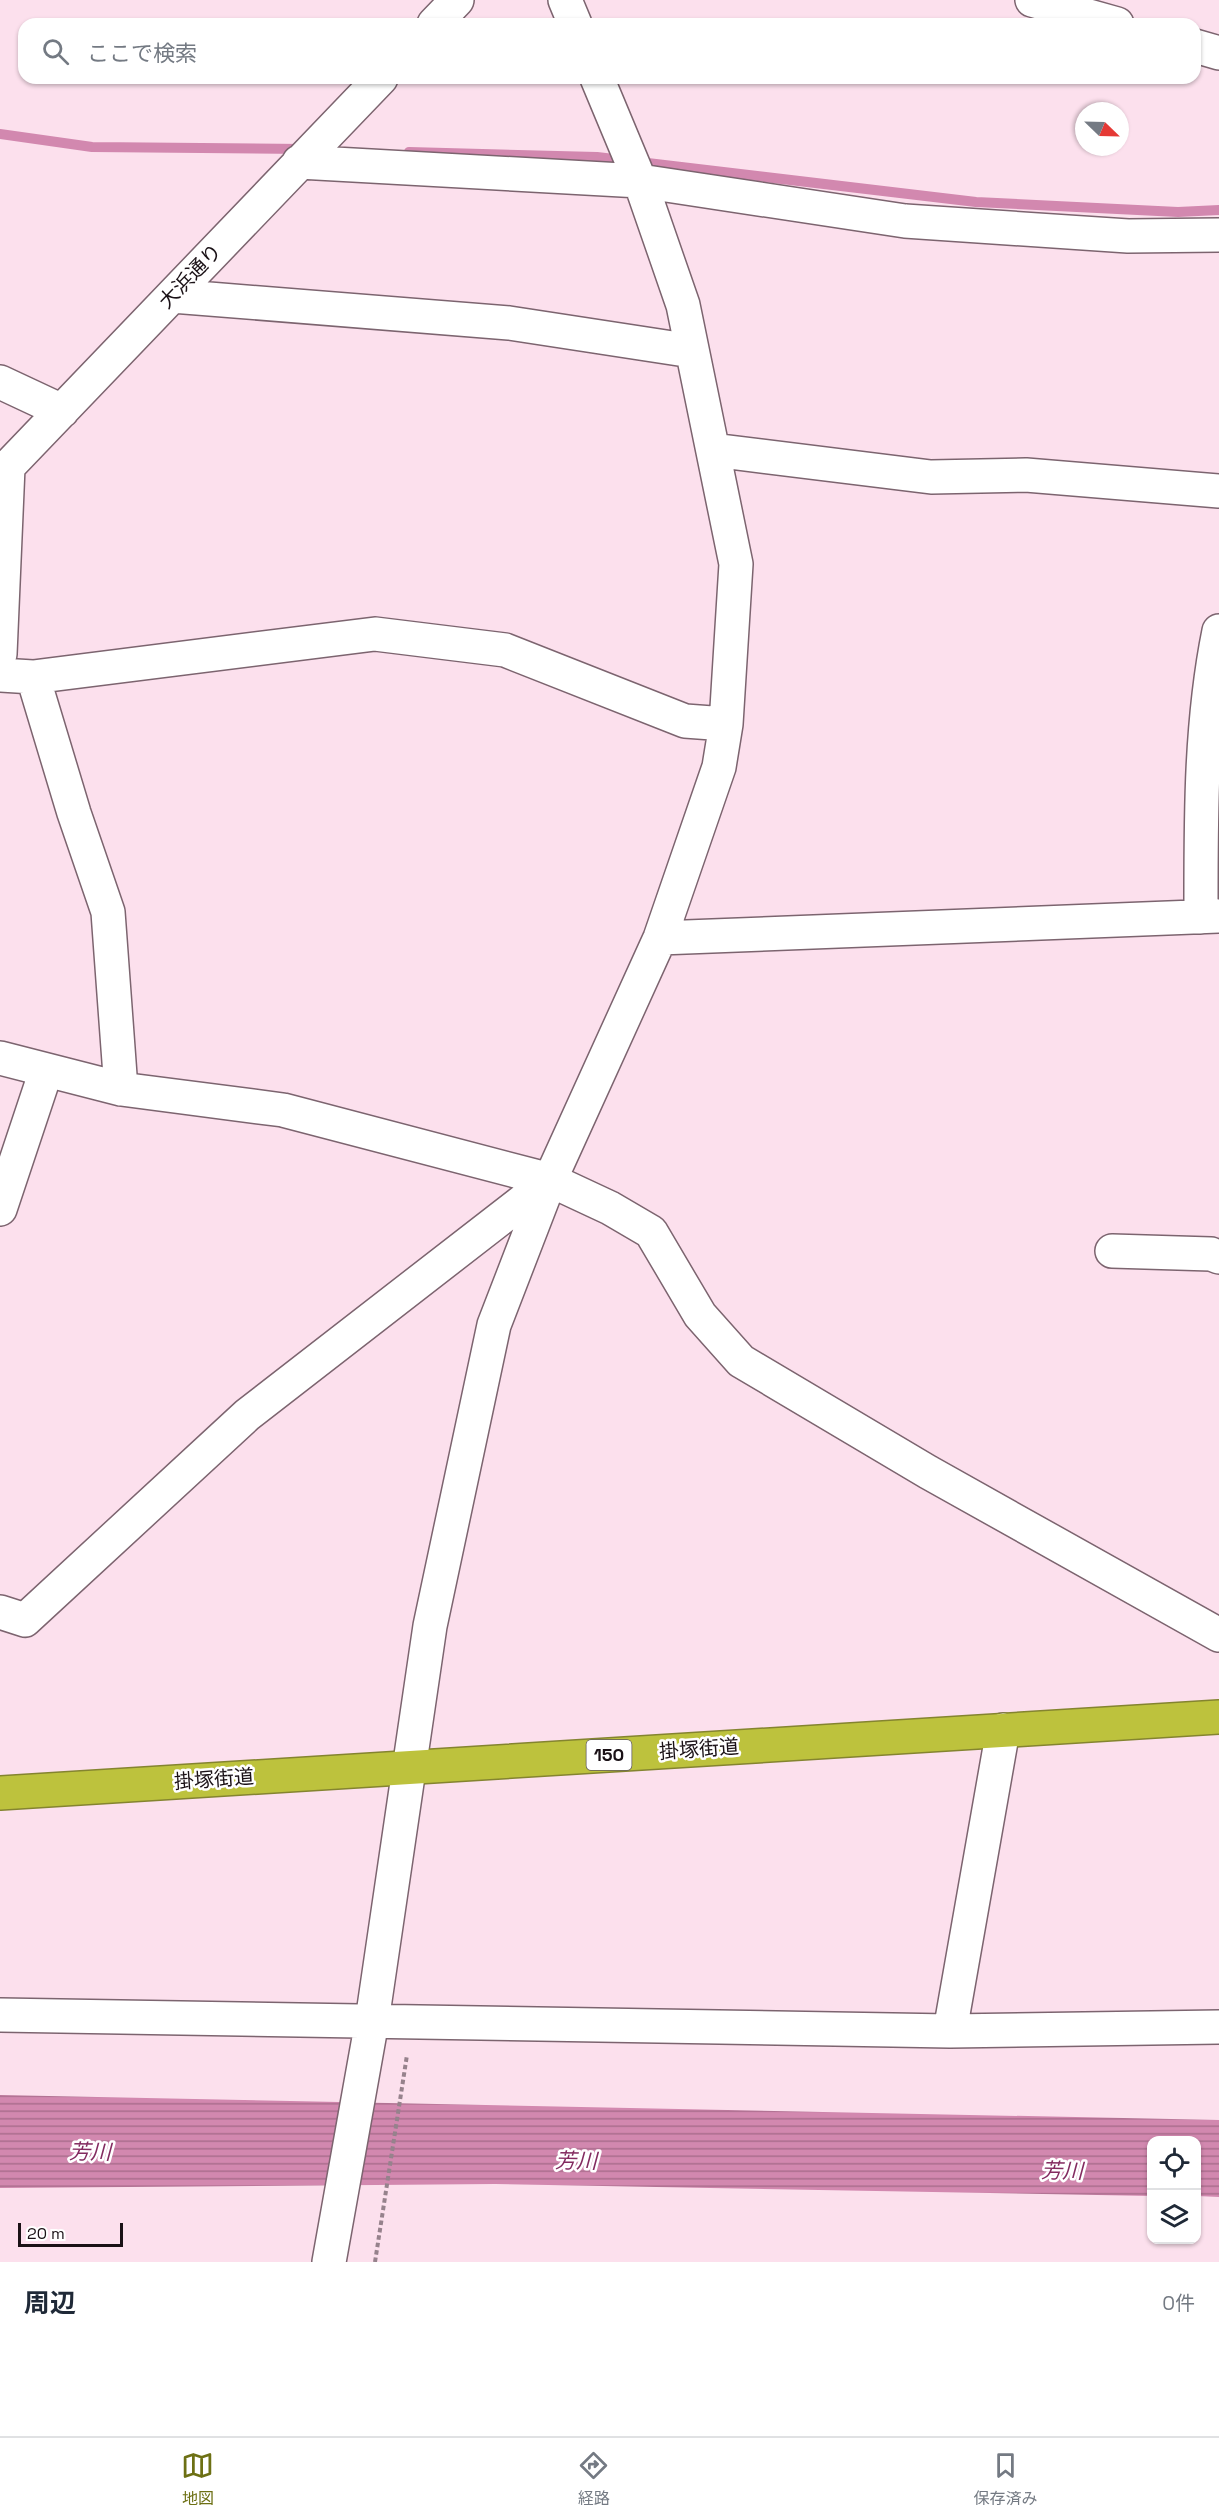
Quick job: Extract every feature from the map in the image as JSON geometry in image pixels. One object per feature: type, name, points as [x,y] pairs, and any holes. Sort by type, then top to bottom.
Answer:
[{"type":"highway","name":"掛塚街道","points":[[0,1793],[1219,1716]]},
{"type":"street","points":[[440,18],[457,0]]},
{"type":"street","points":[[565,0],[572,18]]},
{"type":"street","points":[[1032,0],[1096,18]]},
{"type":"street","points":[[1201,48],[1219,53]]},
{"type":"street","name":"大浜通り","points":[[4,471],[375,84]]},
{"type":"street","points":[[329,2262],[372,2021],[430,1626],[494,1325],[550,1180],[660,938],[719,767],[726,724],[736,564],[682,305],[640,181],[600,84]]},
{"type":"street","points":[[299,162],[640,181],[905,221],[1128,236],[1219,235]]},
{"type":"street","points":[[172,296],[509,323],[693,351]]},
{"type":"street","points":[[0,382],[62,411]]},
{"type":"street","points":[[713,450],[930,477],[1026,475],[1219,491]]},
{"type":"street","points":[[0,654],[4,471]]},
{"type":"street","points":[[660,938],[1210,916],[1200,803],[1210,674],[1219,632]]},
{"type":"street","points":[[0,675],[33,677],[375,634],[506,650],[685,721],[726,724]]},
{"type":"street","points":[[33,677],[74,813],[108,912],[121,1089]]},
{"type":"street","points":[[0,1058],[121,1089],[283,1110],[550,1180],[610,1208],[651,1232],[700,1315],[741,1361],[928,1472],[1219,1635]]},
{"type":"street","points":[[0,1209],[46,1071]]},
{"type":"street","points":[[0,1612],[25,1620],[248,1415],[550,1180]]},
{"type":"street","points":[[1112,1251],[1210,1254],[1219,1257]]},
{"type":"street","points":[[950,2031],[1003,1730]]},
{"type":"street","points":[[0,2015],[950,2031],[1219,2027]]},
{"type":"path","points":[[375,2262],[408,2050]]},
{"type":"water","name":"芳川","points":[[0,2095],[1219,2120],[1219,2197],[1201,2196],[1201,2136],[1147,2136],[1147,2196],[495,2184],[0,2188]]},
{"type":"waterway","points":[[0,134],[92,147],[304,149]]},
{"type":"waterway","points":[[409,152],[597,157],[976,202],[1178,212],[1219,210]]}]
